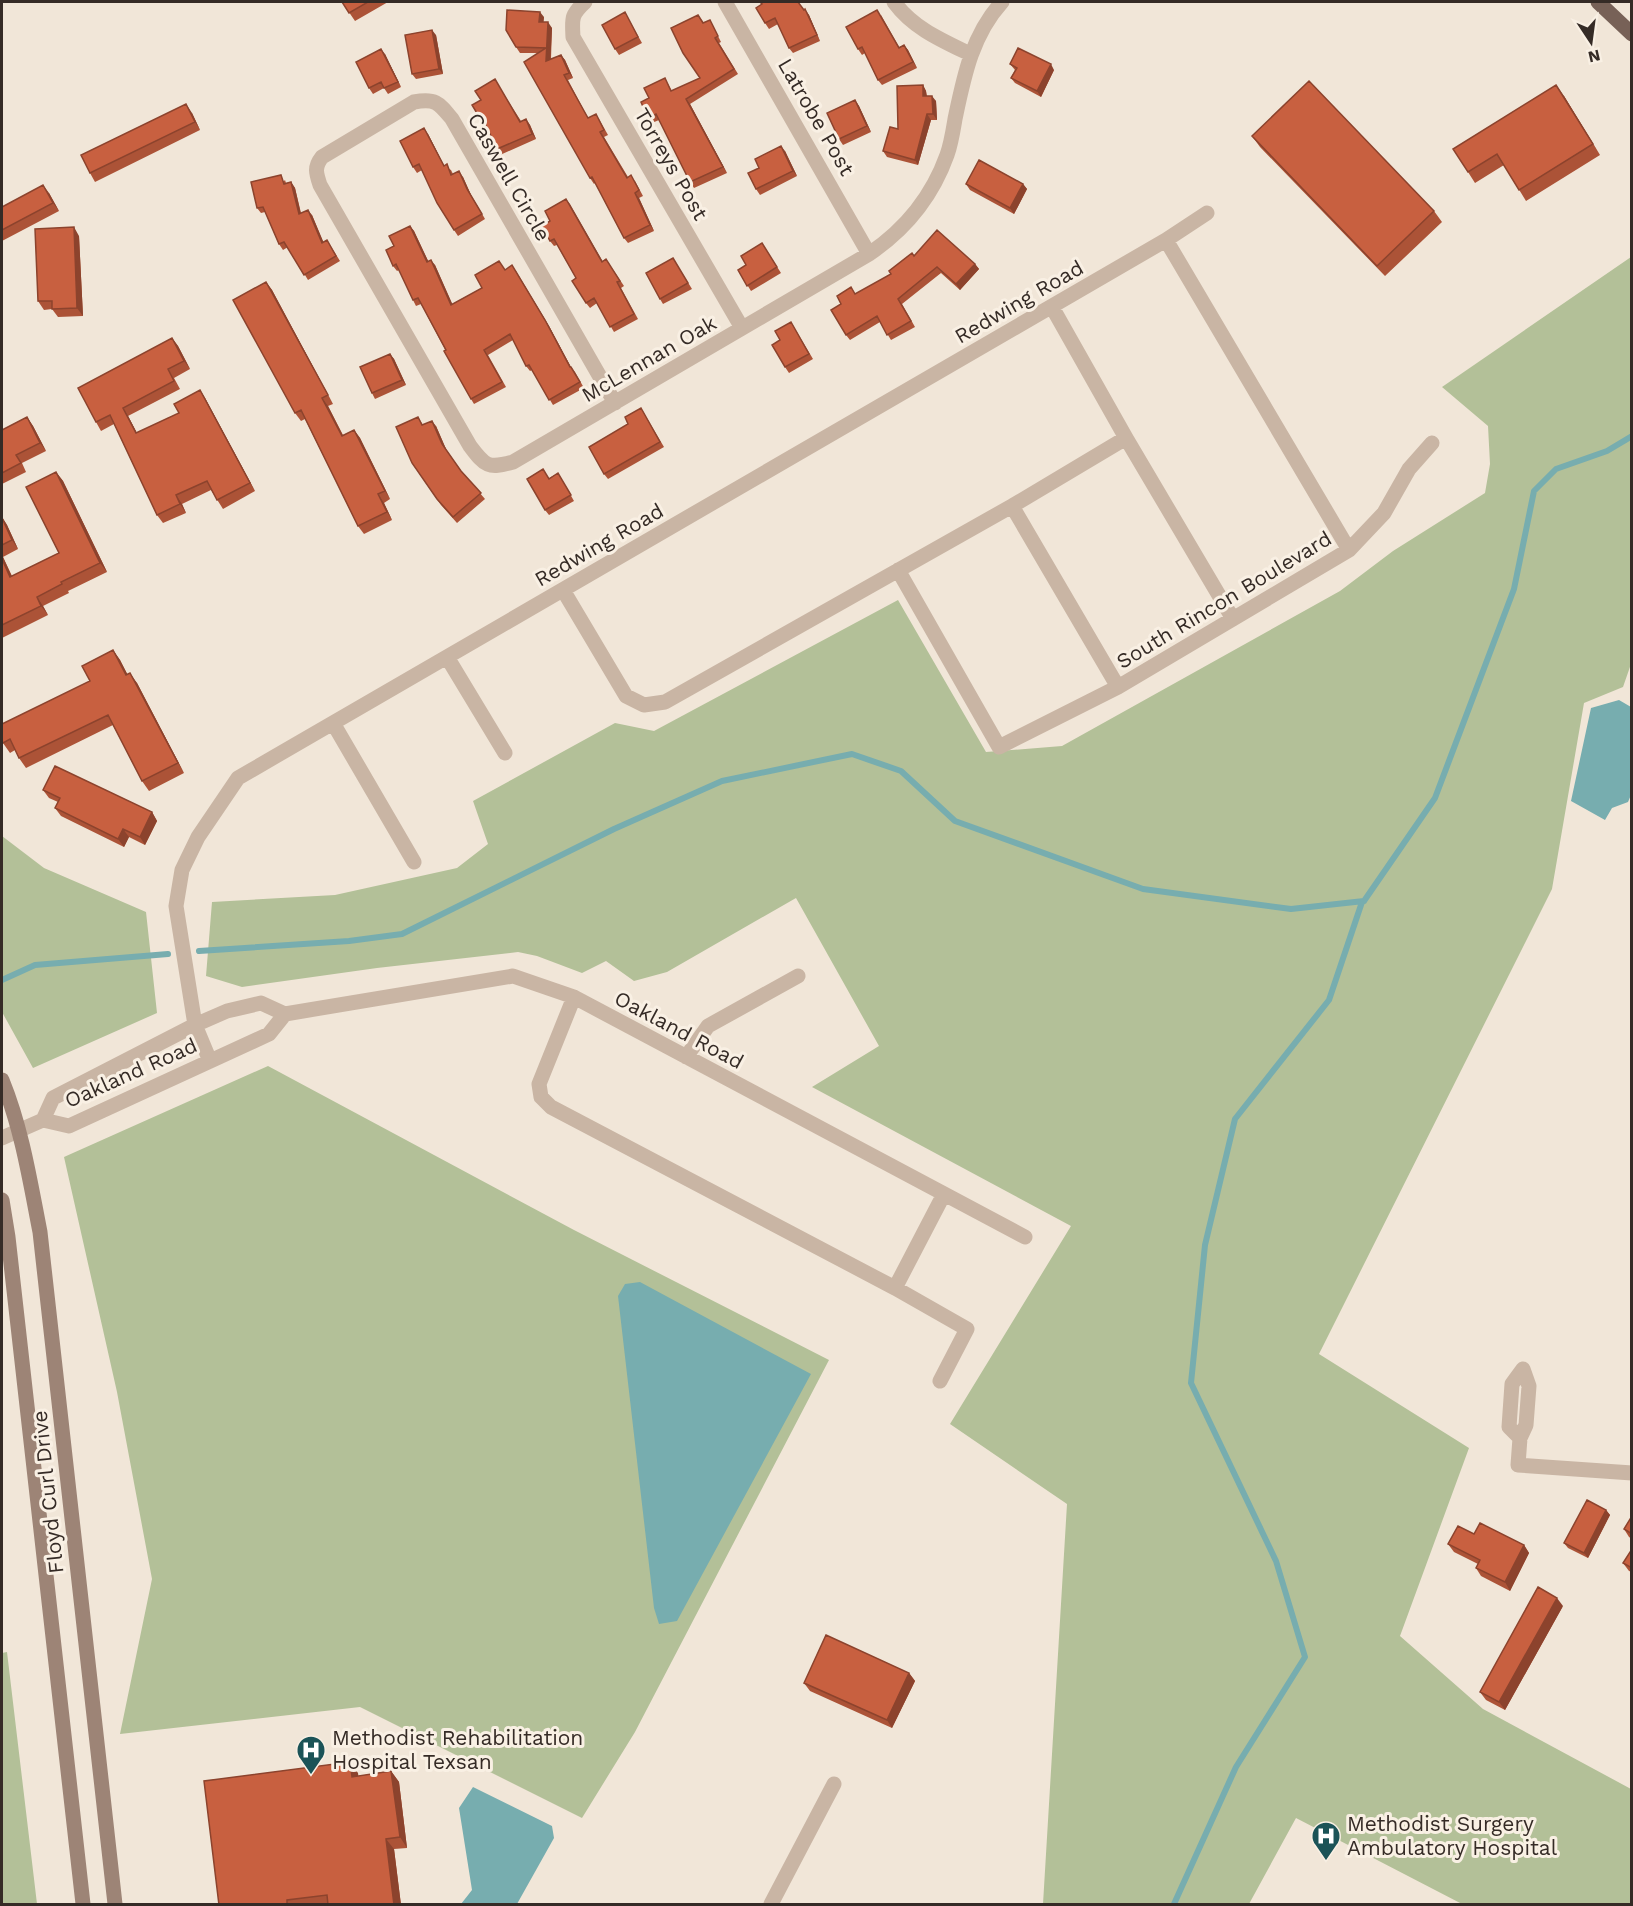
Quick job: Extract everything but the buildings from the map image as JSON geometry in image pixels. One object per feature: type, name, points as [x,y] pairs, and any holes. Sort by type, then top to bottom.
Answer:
[{"type":"main road","points":[[1598,2],[1632,34]]},
{"type":"street","name":"Torreys Post","points":[[585,2],[575,11],[572,18],[573,36],[742,328]]},
{"type":"street","name":"Latrobe Post","points":[[725,2],[869,254]]},
{"type":"street","points":[[894,2],[915,25],[970,54]]},
{"type":"street","name":"McLennan Oak","points":[[315,171],[325,195],[470,446],[482,463],[498,466],[513,462],[869,254],[904,227],[923,204],[938,176],[948,153],[963,76],[970,54],[983,25],[1002,2]]},
{"type":"street","name":"Caswell Circle","points":[[315,171],[316,164],[322,157],[399,110],[414,102],[427,99],[438,103],[452,119],[615,403]]},
{"type":"street","name":"Redwing Road","points":[[210,1062],[195,1025],[176,906],[182,870],[198,837],[238,778],[1052,307],[1167,240],[1208,213]]},
{"type":"street","points":[[1167,240],[1349,550]]},
{"type":"street","points":[[1052,307],[1233,619]]},
{"type":"street","points":[[563,590],[626,696],[644,705],[665,702],[1012,506],[1126,438]]},
{"type":"street","name":"South Rincon Boulevard","points":[[898,570],[999,747],[1118,687],[1349,550],[1384,513],[1409,469],[1432,443]]},
{"type":"street","points":[[1012,506],[1118,687]]},
{"type":"street","points":[[447,657],[505,753]]},
{"type":"street","points":[[333,723],[414,862]]},
{"type":"street","name":"Oakland Road","points":[[285,1014],[269,1034],[69,1126],[44,1120],[53,1098],[227,1011],[261,1003],[285,1014],[513,976],[573,997],[1025,1237]]},
{"type":"street","points":[[686,1058],[708,1026],[798,976]]},
{"type":"street","points":[[573,997],[539,1084],[541,1097],[551,1107],[895,1288],[967,1329],[939,1381]]},
{"type":"street","name":"Floyd Curl Drive","points":[[2,1080],[19,1131],[40,1232],[115,1905]]},
{"type":"street","points":[[2,1138],[44,1120]]},
{"type":"street","points":[[895,1288],[944,1194]]},
{"type":"street","name":"Floyd Curl Drive","points":[[2,1200],[83,1905]]},
{"type":"street","points":[[1520,1438],[1518,1465],[1632,1473]]},
{"type":"street","points":[[771,1905],[834,1784]]},
{"type":"green space","points":[[1631,257],[1631,664],[1623,687],[1584,703],[1552,889],[1319,1354],[1469,1448],[1400,1636],[1483,1709],[1631,1789],[1631,1904],[1462,1904],[1296,1818],[1249,1904],[1043,1904],[1067,1504],[950,1424],[1071,1226],[812,1087],[879,1046],[796,898],[667,972],[634,981],[606,961],[582,973],[537,956],[518,952],[377,968],[242,987],[206,976],[212,902],[335,895],[457,868],[488,844],[473,801],[615,723],[654,731],[898,600],[986,752],[1062,746],[1340,591],[1393,551],[1485,493],[1490,464],[1488,426],[1442,387]]},
{"type":"green space","points":[[2,836],[44,868],[146,912],[157,1013],[33,1068],[2,1012]]},
{"type":"green space","points":[[268,1066],[574,1230],[829,1360],[635,1732],[582,1818],[360,1707],[120,1734],[152,1579],[117,1392],[64,1157]]},
{"type":"green space","points":[[7,1652],[37,1904],[2,1904],[2,1653]]},
{"type":"water","points":[[1619,700],[1631,707],[1631,795],[1628,802],[1612,808],[1605,820],[1571,801],[1591,708]]},
{"type":"water","points":[[640,1282],[811,1374],[677,1621],[659,1624],[654,1608],[618,1296],[625,1284]]},
{"type":"water","points":[[473,1787],[552,1826],[554,1838],[517,1904],[461,1904],[472,1890],[459,1808]]},
{"type":"waterway","points":[[1174,1904],[1236,1767],[1305,1657],[1276,1561],[1191,1383],[1205,1245],[1235,1119],[1329,1000],[1362,902],[1435,798],[1514,589],[1534,491],[1556,469],[1607,451],[1632,436]]},
{"type":"waterway","points":[[199,951],[349,941],[402,934],[614,829],[722,781],[852,754],[901,771],[955,821],[1143,889],[1291,909],[1364,901]]},
{"type":"waterway","points":[[2,980],[35,965],[168,954]]},
{"type":"place","name":"Methodist Rehabilitation Hospital Texsan","points":[[311,1776]]},
{"type":"place","name":"Methodist Surgery Ambulatory Hospital","points":[[1326,1862]]}]
